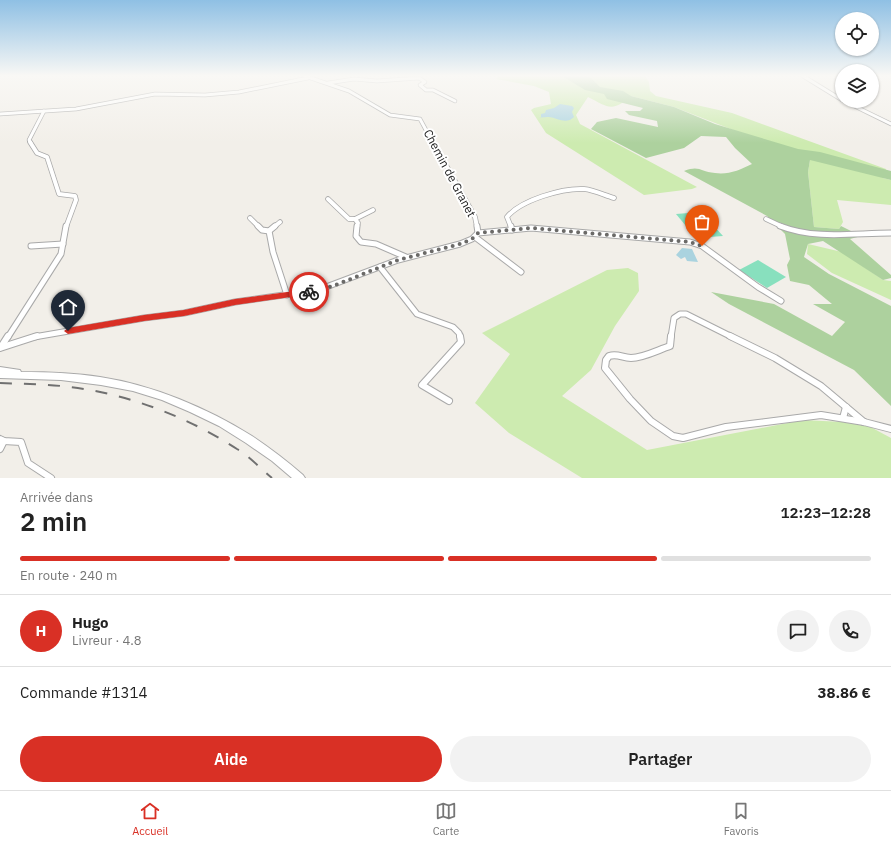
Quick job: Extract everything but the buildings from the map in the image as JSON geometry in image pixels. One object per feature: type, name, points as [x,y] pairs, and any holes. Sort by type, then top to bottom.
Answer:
[{"type":"street","points":[[0,114],[76,109],[133,98]]},
{"type":"street","name":"Chemin de Granet","points":[[362,98],[390,115],[414,117],[422,121],[475,217],[478,229],[477,235]]},
{"type":"street","points":[[451,98],[455,100]]},
{"type":"street","points":[[857,108],[891,124]]},
{"type":"street","points":[[0,347],[61,254],[64,233],[76,200],[75,196],[59,194],[47,157],[37,153],[29,140],[44,111]]},
{"type":"street","points":[[512,230],[507,217],[509,212],[538,199],[574,189],[589,189],[614,198]]},
{"type":"street","points":[[328,199],[350,219],[355,219],[373,210]]},
{"type":"street","points":[[250,218],[262,230],[269,231],[280,222]]},
{"type":"street","points":[[355,219],[358,223],[356,236],[361,242],[376,244],[406,257]]},
{"type":"street","points":[[766,219],[785,229],[812,235],[891,233]]},
{"type":"street","name":"Chemin de Granet","points":[[0,347],[39,335],[184,313],[235,302],[318,290],[406,257],[460,244],[477,235],[531,228],[690,242],[702,246],[758,287],[781,301]]},
{"type":"street","points":[[269,231],[273,252],[286,294]]},
{"type":"street","points":[[477,235],[521,272]]},
{"type":"street","points":[[31,246],[63,244]]},
{"type":"street","points":[[380,267],[416,314],[453,327],[459,333],[460,342],[422,385],[449,401]]},
{"type":"street","points":[[864,422],[821,386],[775,358],[686,314],[680,314],[674,318],[670,346],[630,358],[620,354],[612,354],[608,356],[605,363],[605,368],[632,402],[663,430],[677,437],[683,438],[726,427],[821,415],[864,422],[891,429]]},
{"type":"street","points":[[0,370],[70,377],[115,384],[156,394],[194,410],[240,433],[269,453],[300,478]]},
{"type":"street","points":[[0,375],[46,375]]},
{"type":"street","points":[[843,418],[846,407]]},
{"type":"street","points":[[0,449],[2,440],[21,442],[28,463],[50,477]]},
{"type":"green space","points":[[550,98],[587,98],[576,115],[580,124],[697,187],[692,189],[644,195],[546,133],[531,110],[551,104]]},
{"type":"green space","points":[[591,98],[628,98],[619,105],[610,107]]},
{"type":"green space","points":[[640,98],[666,98],[732,113],[886,169],[883,178],[891,180],[891,205],[837,200],[843,222],[839,229],[814,227],[808,172],[810,160],[674,107]]},
{"type":"green space","points":[[640,98],[674,107],[715,124],[798,149],[820,152],[891,171],[891,180],[810,160],[808,172],[814,227],[839,229],[841,226],[861,236],[850,239],[891,275],[891,278],[883,280],[823,241],[808,244],[804,257],[829,274],[891,306],[891,406],[854,370],[729,304],[711,292],[774,304],[832,336],[845,322],[813,304],[832,304],[809,285],[790,281],[787,265],[790,259],[785,234],[767,216],[684,171],[689,169],[697,169],[710,172],[729,173],[752,164],[726,137],[701,136],[684,148],[646,158],[591,129],[597,122],[616,118],[658,127],[657,121],[629,115],[625,111],[640,111],[643,108],[607,99]]},
{"type":"green space","points":[[701,212],[723,236],[696,238],[676,214]]},
{"type":"green space","points":[[808,244],[842,252],[883,280],[891,281],[891,300],[832,273],[807,254]]},
{"type":"green space","points":[[758,260],[786,277],[767,288],[739,270]]},
{"type":"green space","points":[[628,268],[638,273],[639,291],[615,326],[591,370],[562,396],[647,450],[803,420],[863,423],[891,438],[891,478],[582,478],[509,433],[475,403],[510,354],[482,333],[607,270]]},
{"type":"water","points":[[560,104],[572,106],[574,108],[572,112],[574,117],[568,121],[565,121],[549,117],[541,117],[541,114],[545,113],[546,110],[554,108]]},
{"type":"water","points":[[682,248],[692,249],[698,262],[687,261],[685,257],[681,259],[676,255]]},
{"type":"railway","points":[[0,383],[70,387],[92,390],[135,401],[178,417],[218,437],[237,449],[272,478]]},
{"type":"way so far","points":[[309,292],[333,286],[408,256],[460,244],[472,239],[478,233],[481,234],[531,228],[690,242],[702,246]]},
{"type":"route","points":[[68,331],[184,313],[235,302],[309,292]]}]
